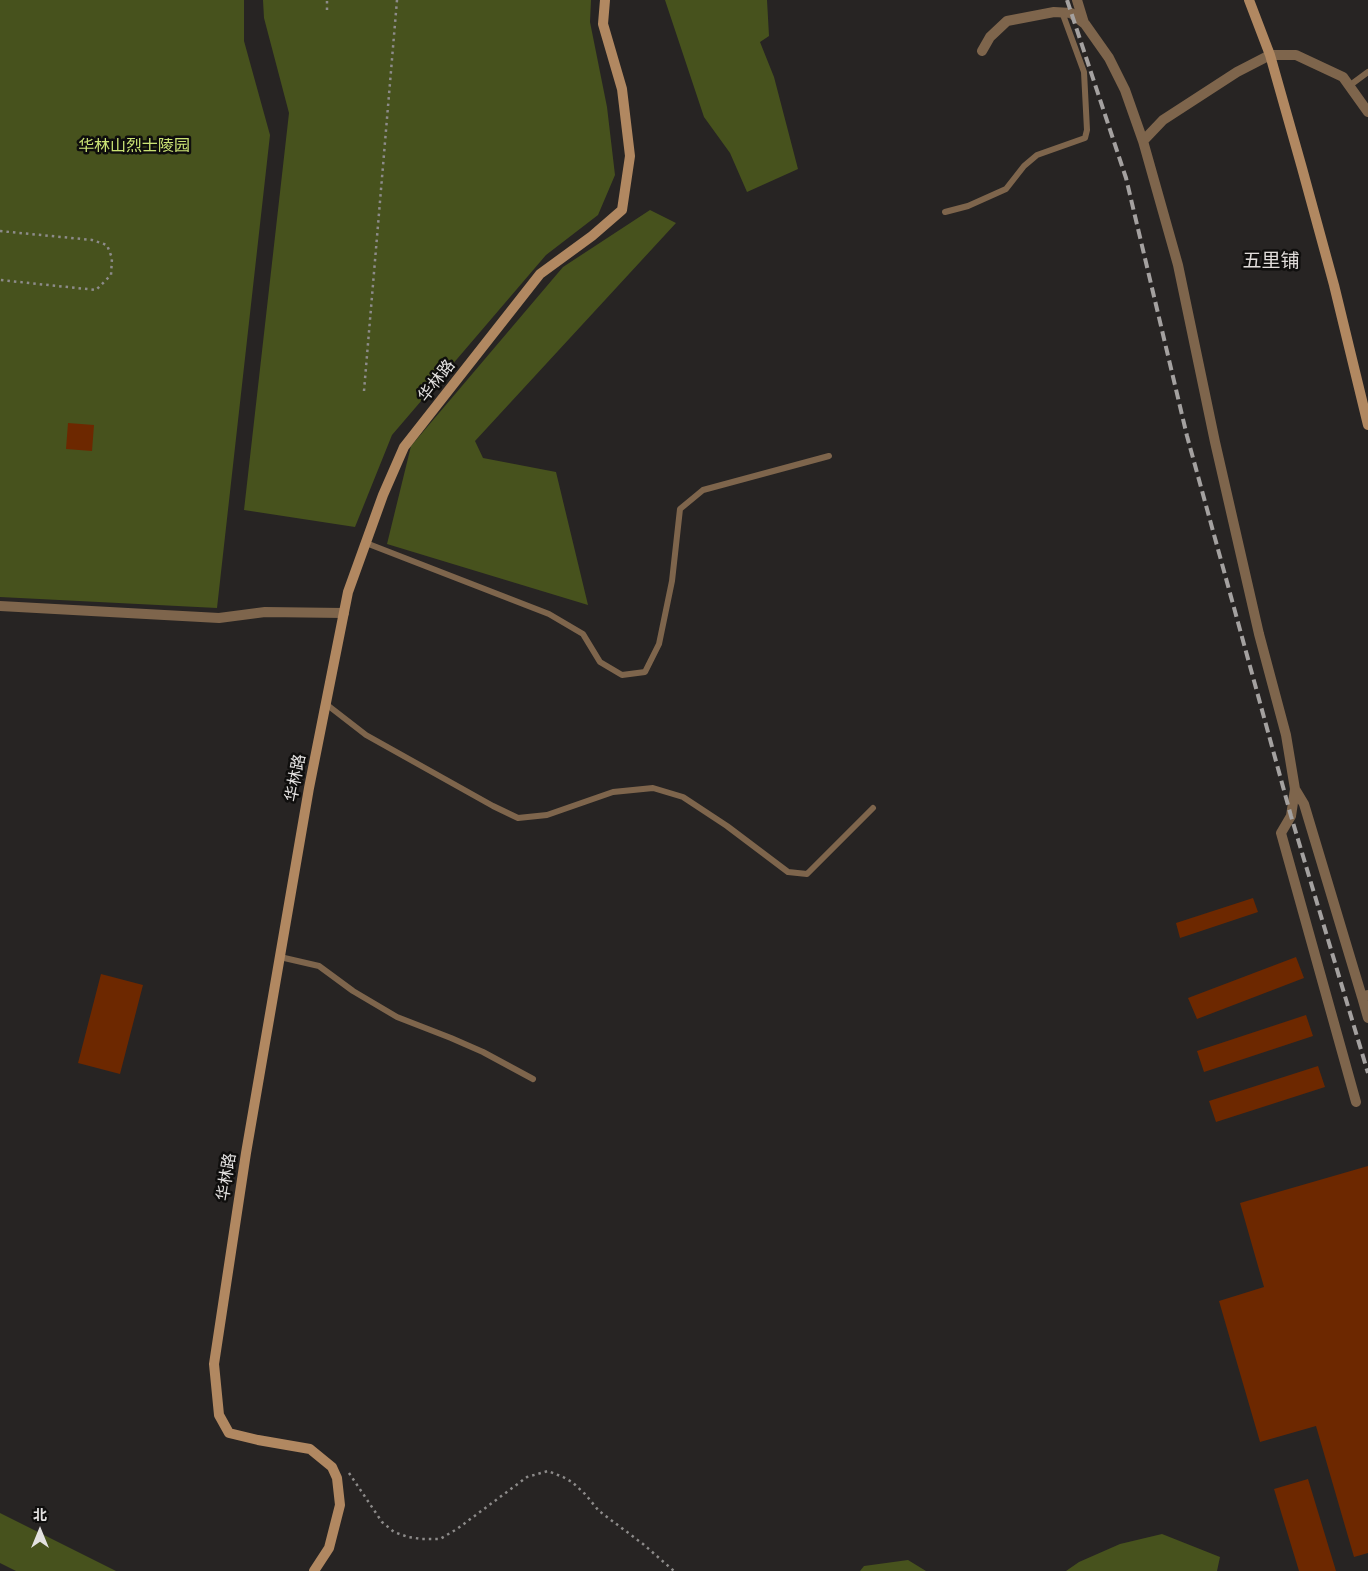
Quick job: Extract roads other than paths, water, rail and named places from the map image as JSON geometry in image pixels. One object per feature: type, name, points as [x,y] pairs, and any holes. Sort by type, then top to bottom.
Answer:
[{"type":"street","name":"华林路","points":[[314,1571],[330,1548],[340,1505],[337,1478],[332,1467],[310,1449],[229,1433],[218,1415],[214,1364],[246,1153],[307,797],[348,592],[383,495],[404,447],[540,274],[592,236],[622,210],[630,156],[622,89],[603,24],[605,0]]},
{"type":"street","points":[[1077,0],[1085,24]]},
{"type":"street","points":[[1249,0],[1270,55],[1334,285],[1368,426]]},
{"type":"street","points":[[982,52],[990,37],[1007,21],[1054,12],[1071,12],[1085,24],[1109,58],[1125,90],[1143,141],[1178,265],[1215,442],[1259,634],[1286,735],[1295,789],[1290,816],[1281,833],[1356,1102]]},
{"type":"street","points":[[1143,141],[1163,120],[1237,72],[1270,55],[1296,54],[1343,77],[1368,112]]},
{"type":"street","points":[[0,606],[219,618],[265,612],[344,613]]},
{"type":"street","points":[[1295,789],[1304,804],[1365,996],[1368,1018]]},
{"type":"lane","points":[[945,212],[968,206],[1006,189],[1024,166],[1036,155],[1085,138],[1088,130],[1084,72],[1062,12]]},
{"type":"lane","points":[[1349,86],[1368,72]]},
{"type":"lane","points":[[366,544],[549,614],[583,634],[600,662],[622,675],[645,672],[659,644],[672,581],[680,509],[703,490],[829,456]]},
{"type":"lane","points":[[326,704],[366,736],[518,818],[547,815],[613,792],[653,788],[683,798],[727,826],[788,872],[807,874],[873,808]]},
{"type":"lane","points":[[280,957],[319,966],[353,991],[397,1017],[459,1041],[532,1079]]},
{"type":"railway","points":[[1067,0],[1126,178],[1187,436],[1291,816],[1368,1073]]},
{"type":"district","name":"五里铺","points":[[1271,262]]},
{"type":"park label","name":"华林山烈士陵园","points":[[134,146]]}]
